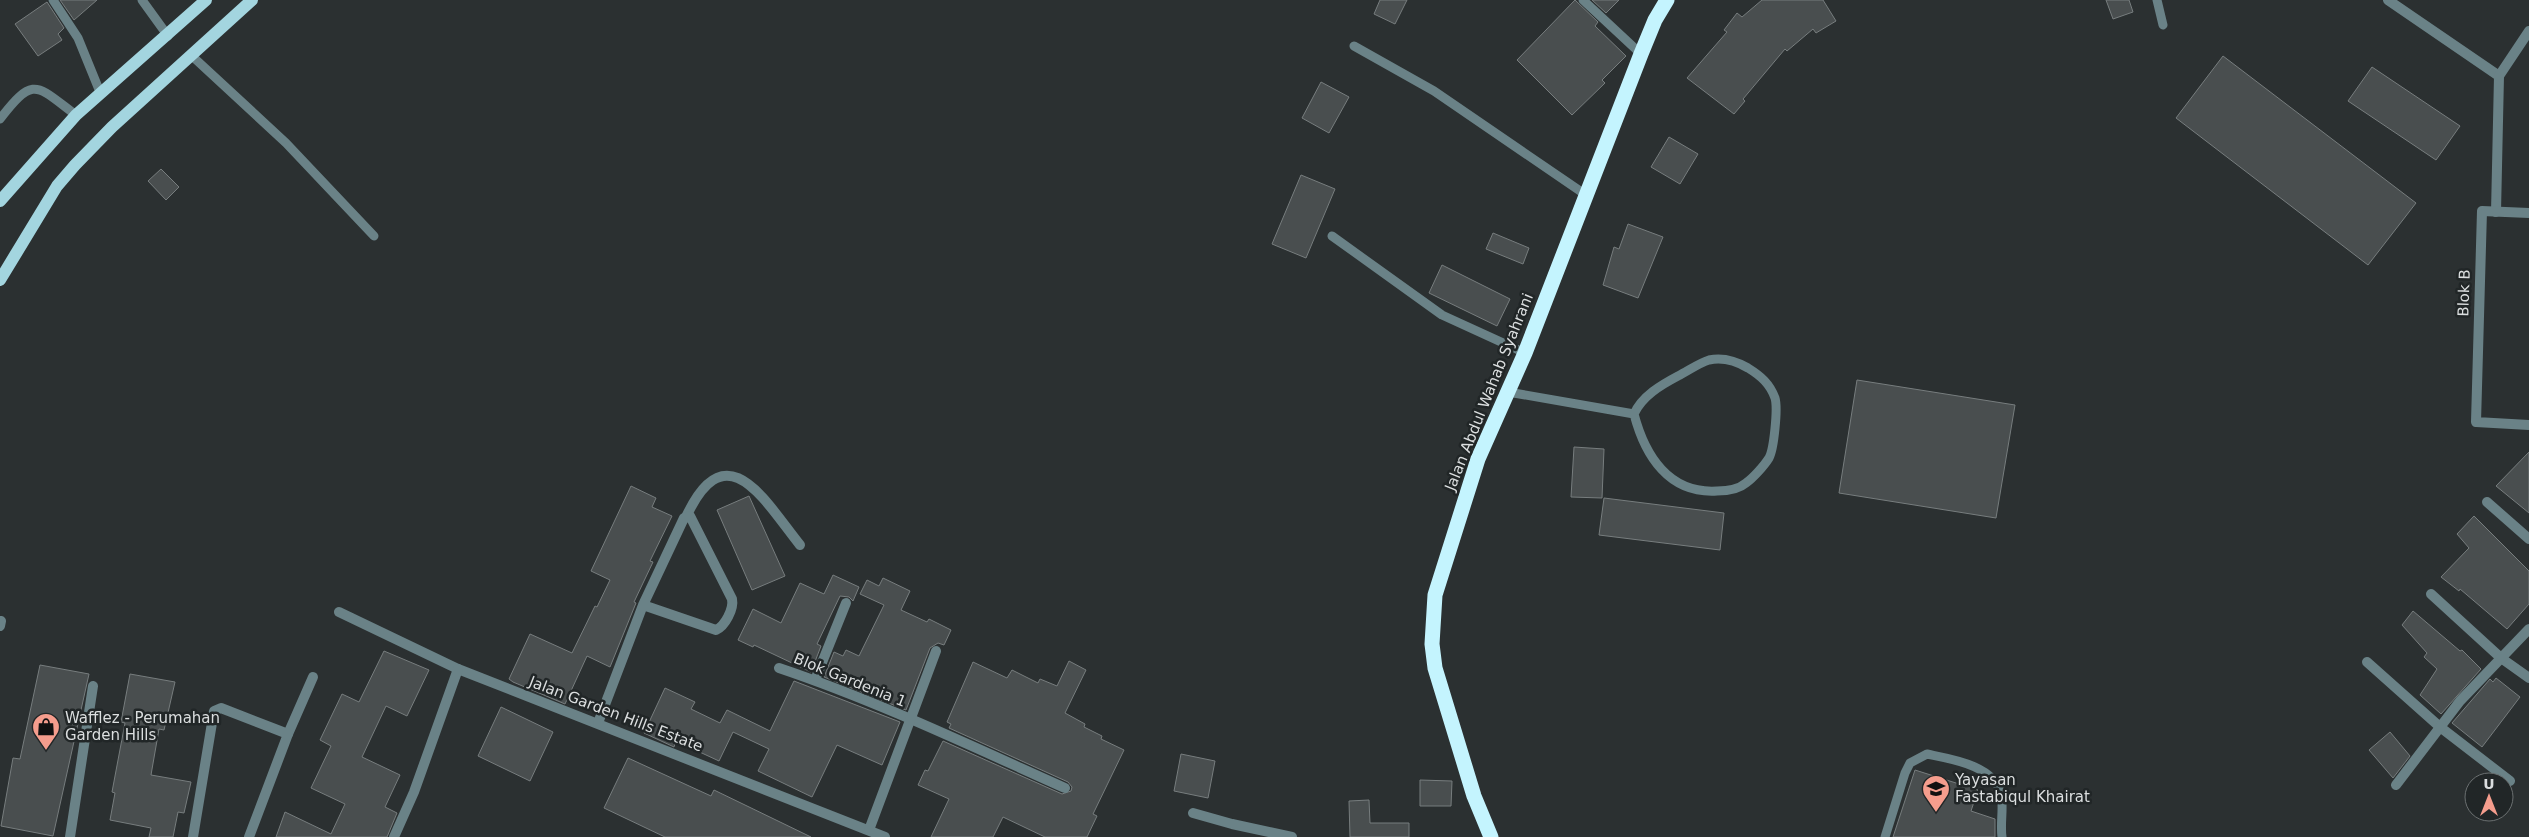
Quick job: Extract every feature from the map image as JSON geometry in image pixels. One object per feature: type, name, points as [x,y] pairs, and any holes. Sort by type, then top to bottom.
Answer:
[{"type":"highway","name":"Jalan Abdul Wahab Syahrani","points":[[1491,837],[1474,796],[1435,668],[1432,623],[1439,577],[1478,459],[1525,353],[1655,20],[1667,0]]},
{"type":"main road","points":[[0,201],[76,115],[100,92],[168,36],[206,0]]},
{"type":"main road","points":[[0,280],[57,186],[69,172],[112,127],[252,0]]},
{"type":"street","points":[[2388,0],[2499,76]]},
{"type":"street","points":[[2529,31],[2499,76],[2496,212],[2529,213]]},
{"type":"street","name":"Blok B","points":[[2496,212],[2482,211],[2476,422],[2529,425]]},
{"type":"street","points":[[598,723],[643,605],[705,484],[719,477],[730,475],[747,481],[800,545]]},
{"type":"street","points":[[2487,502],[2529,539]]},
{"type":"street","points":[[643,605],[716,630],[721,628],[732,608],[732,599],[688,515]]},
{"type":"street","points":[[2431,594],[2501,658],[2529,678]]},
{"type":"street","points":[[815,680],[846,603]]},
{"type":"street","name":"Jalan Garden Hills Estate","points":[[339,612],[458,669],[885,837]]},
{"type":"street","points":[[2396,785],[2460,701],[2529,629]]},
{"type":"street","points":[[868,830],[936,651]]},
{"type":"street","points":[[2367,662],[2440,727],[2498,772]]},
{"type":"street","name":"Blok Gardenia 1","points":[[779,668],[815,680],[1065,788]]},
{"type":"street","points":[[394,837],[414,792],[458,669]]},
{"type":"street","points":[[249,837],[288,734],[313,677]]},
{"type":"street","points":[[70,837],[93,686]]},
{"type":"street","points":[[193,837],[214,711],[221,708],[288,734]]},
{"type":"street","points":[[1193,812],[1232,824],[1292,837]]},
{"type":"lane","points":[[54,0],[78,38],[100,92]]},
{"type":"lane","points":[[142,0],[168,36]]},
{"type":"lane","points":[[1583,0],[1641,54]]},
{"type":"lane","points":[[2157,0],[2163,25]]},
{"type":"lane","points":[[1354,46],[1434,91],[1586,195]]},
{"type":"lane","points":[[192,56],[286,144],[374,236]]},
{"type":"lane","points":[[0,119],[24,91],[32,88],[41,89],[76,115]]},
{"type":"lane","points":[[1332,236],[1442,314],[1525,353]]},
{"type":"lane","points":[[1725,358],[1739,362],[1760,375],[1767,382],[1776,400],[1774,437],[1769,458],[1745,484],[1727,491],[1706,492],[1675,482],[1652,457],[1640,438],[1634,414],[1639,403],[1670,380],[1708,360],[1725,358]]},
{"type":"lane","points":[[1508,392],[1634,414]]},
{"type":"lane","points":[[1885,837],[1905,773],[1910,763],[1926,754],[1972,764],[1997,784],[2002,795],[2002,837]]},
{"type":"building","points":[[60,0],[97,0],[74,20]]},
{"type":"building","points":[[1380,0],[1407,0],[1395,24],[1374,14]]},
{"type":"building","points":[[1575,0],[1598,22],[1595,26],[1626,56],[1602,80],[1605,83],[1572,115],[1517,60]]},
{"type":"building","points":[[1592,0],[1619,0],[1606,13]]},
{"type":"building","points":[[1762,0],[1823,0],[1836,21],[1816,33],[1813,29],[1787,51],[1785,49],[1743,99],[1745,101],[1734,114],[1687,78],[1727,32],[1724,30],[1737,13],[1742,17]]},
{"type":"building","points":[[2106,0],[2129,0],[2133,12],[2113,19]]},
{"type":"building","points":[[47,2],[64,28],[58,34],[62,40],[38,56],[15,24]]},
{"type":"building","points":[[2223,56],[2416,203],[2368,265],[2176,118]]},
{"type":"building","points":[[2372,67],[2460,126],[2436,160],[2348,101]]},
{"type":"building","points":[[1321,82],[1349,97],[1329,133],[1302,118]]},
{"type":"building","points":[[1669,137],[1698,154],[1680,184],[1651,167]]},
{"type":"building","points":[[161,169],[179,187],[166,200],[148,181]]},
{"type":"building","points":[[1301,175],[1335,189],[1306,258],[1272,244]]},
{"type":"building","points":[[1628,224],[1663,237],[1638,298],[1603,285],[1614,247],[1619,249]]},
{"type":"building","points":[[1493,233],[1529,248],[1523,264],[1486,249]]},
{"type":"building","points":[[1442,265],[1510,299],[1497,326],[1429,293]]},
{"type":"building","points":[[1857,380],[2015,405],[1996,518],[1839,493]]},
{"type":"building","points":[[1574,447],[1604,449],[1602,498],[1571,497]]},
{"type":"building","points":[[2529,452],[2529,513],[2496,486]]},
{"type":"building","points":[[631,486],[656,498],[652,507],[672,516],[650,561],[653,562],[634,602],[636,603],[610,667],[587,656],[565,704],[513,682],[509,679],[530,634],[572,653],[610,580],[591,571]]},
{"type":"building","points":[[749,496],[785,576],[752,590],[717,510]]},
{"type":"building","points":[[1604,498],[1724,513],[1720,550],[1599,535]]},
{"type":"building","points":[[2474,516],[2529,571],[2529,604],[2507,629],[2460,589],[2459,591],[2441,577],[2469,548],[2457,534]]},
{"type":"building","points":[[833,575],[859,587],[853,601],[849,597],[840,596],[817,644],[821,646],[811,672],[754,645],[753,647],[738,640],[753,609],[781,623],[800,583],[824,594]]},
{"type":"building","points":[[883,578],[910,591],[901,610],[927,622],[929,619],[951,630],[944,645],[938,643],[930,648],[906,710],[824,677],[834,652],[843,656],[846,650],[859,656],[884,605],[860,594],[867,580],[879,586]]},
{"type":"building","points":[[2413,611],[2460,651],[2462,650],[2481,669],[2441,714],[2420,695],[2437,669],[2424,657],[2427,653],[2402,625]]},
{"type":"building","points":[[384,651],[429,670],[407,716],[386,706],[362,757],[400,775],[385,807],[397,813],[387,837],[276,837],[285,812],[331,834],[345,804],[311,788],[331,746],[320,740],[342,694],[359,702]]},
{"type":"building","points":[[1069,661],[1086,670],[1065,713],[1085,724],[1084,727],[1102,736],[1101,739],[1124,750],[1093,814],[1097,816],[1087,837],[1045,837],[1003,817],[993,837],[931,837],[949,799],[918,785],[925,770],[928,771],[943,741],[1062,794],[1071,791],[1072,787],[1068,782],[949,728],[951,724],[947,722],[973,662],[1007,678],[1012,670],[1038,683],[1040,679],[1057,686]]},
{"type":"building","points":[[40,665],[89,674],[53,836],[1,826],[13,758],[20,759]]},
{"type":"building","points":[[130,674],[175,682],[164,730],[159,729],[151,775],[191,782],[184,813],[178,812],[173,837],[149,837],[151,828],[110,820],[115,793],[112,792],[125,723],[121,722]]},
{"type":"building","points":[[2496,678],[2520,697],[2482,747],[2452,723],[2490,679],[2493,682]]},
{"type":"building","points":[[794,681],[900,722],[882,765],[837,745],[812,797],[758,771],[769,749],[733,732],[719,761],[676,741],[674,747],[644,733],[665,688],[695,702],[691,709],[720,723],[727,710],[770,731]]},
{"type":"building","points":[[501,707],[553,732],[530,781],[478,756]]},
{"type":"building","points":[[2390,732],[2410,756],[2393,778],[2369,750]]},
{"type":"building","points":[[1181,754],[1215,761],[1208,798],[1174,791]]},
{"type":"building","points":[[628,758],[711,796],[714,790],[811,837],[665,837],[604,808]]},
{"type":"building","name":"Yayasan Fastabiqul Khairat","points":[[1915,770],[1978,790],[1971,811],[1995,819],[1995,837],[1893,837]]},
{"type":"building","points":[[1420,780],[1452,781],[1451,806],[1420,806]]},
{"type":"building","points":[[1369,800],[1370,823],[1409,823],[1409,837],[1350,837],[1349,801]]},
{"type":"place","name":"Wafflez - Perumahan Garden Hills","points":[[46,751]]},
{"type":"place","name":"Yayasan Fastabiqul Khairat","points":[[1936,813]]}]
